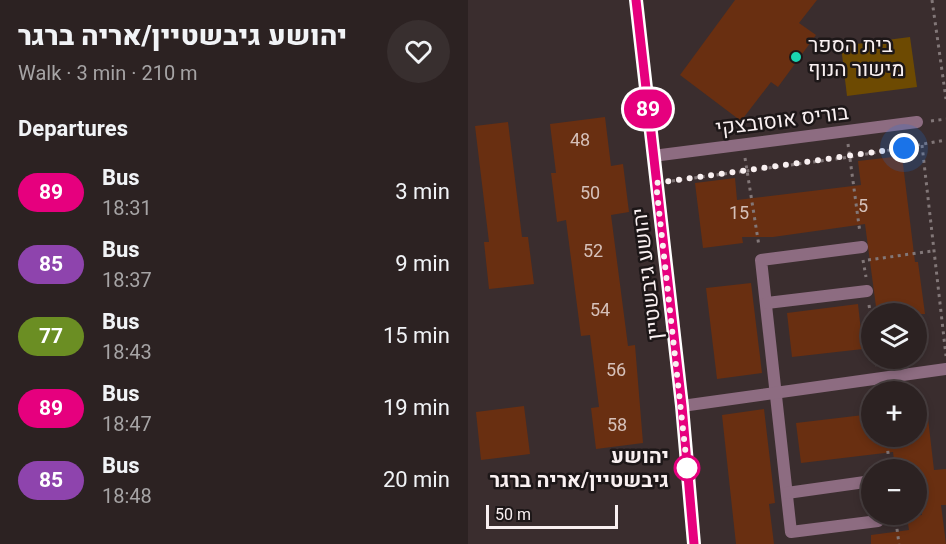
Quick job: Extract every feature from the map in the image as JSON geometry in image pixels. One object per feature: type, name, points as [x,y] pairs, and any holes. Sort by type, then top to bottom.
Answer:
[{"type":"street","name":"יהושע גיבשטיין","points":[[636,0],[682,406],[694,544]]},
{"type":"street","name":"בוריס אוסובצקי","points":[[653,156],[917,122]]},
{"type":"street","points":[[861,523],[791,532],[778,393],[761,260],[862,247]]},
{"type":"street","points":[[767,303],[867,291]]},
{"type":"street","points":[[682,406],[946,369]]},
{"type":"street","points":[[788,493],[861,483]]},
{"type":"path","points":[[932,0],[946,99]]},
{"type":"path","points":[[848,132],[869,303]]},
{"type":"path","points":[[656,183],[850,157],[946,140]]},
{"type":"path","points":[[743,145],[761,260]]},
{"type":"path","points":[[922,145],[932,251],[946,357]]},
{"type":"path","points":[[864,261],[932,251]]},
{"type":"path","points":[[896,525],[899,544]]},
{"type":"shaded area","points":[[910,37],[917,87],[847,96],[841,46]]},
{"type":"building","points":[[735,0],[817,0],[799,23],[816,35],[778,87],[771,82],[741,121],[680,75]]},
{"type":"building","points":[[605,117],[611,166],[623,164],[629,212],[611,215],[628,346],[635,345],[643,443],[596,449],[591,408],[599,407],[590,335],[581,336],[566,220],[557,222],[551,173],[556,173],[550,124]]},
{"type":"building","points":[[508,122],[522,237],[528,237],[534,284],[489,289],[484,242],[489,242],[475,126]]},
{"type":"building","points":[[902,156],[915,262],[918,262],[924,303],[876,303],[865,224],[773,237],[742,237],[743,243],[703,248],[695,183],[735,178],[737,200],[861,185],[858,161]]},
{"type":"building","points":[[751,283],[762,373],[717,379],[706,288]]},
{"type":"building","points":[[858,304],[861,349],[792,357],[787,313]]},
{"type":"building","points":[[524,406],[530,454],[481,460],[476,412]]},
{"type":"building","points":[[764,409],[775,503],[769,504],[774,544],[736,544],[722,415]]},
{"type":"building","points":[[927,410],[934,470],[946,469],[946,505],[941,505],[946,544],[871,544],[871,535],[909,530],[908,525],[927,525],[927,459],[894,459],[893,452],[801,463],[796,423],[861,415],[861,447],[927,447]]},
{"type":"bus line","name":"89","points":[[636,0],[682,406],[694,544]]},
{"type":"place","name":"בית הספר מישור הנוף","points":[[796,57]]},
{"type":"place","name":"יהושע גיבשטיין/אריה ברגר","points":[[687,468]]},
{"type":"route","points":[[687,468],[688,475],[656,183],[904,148]]}]
